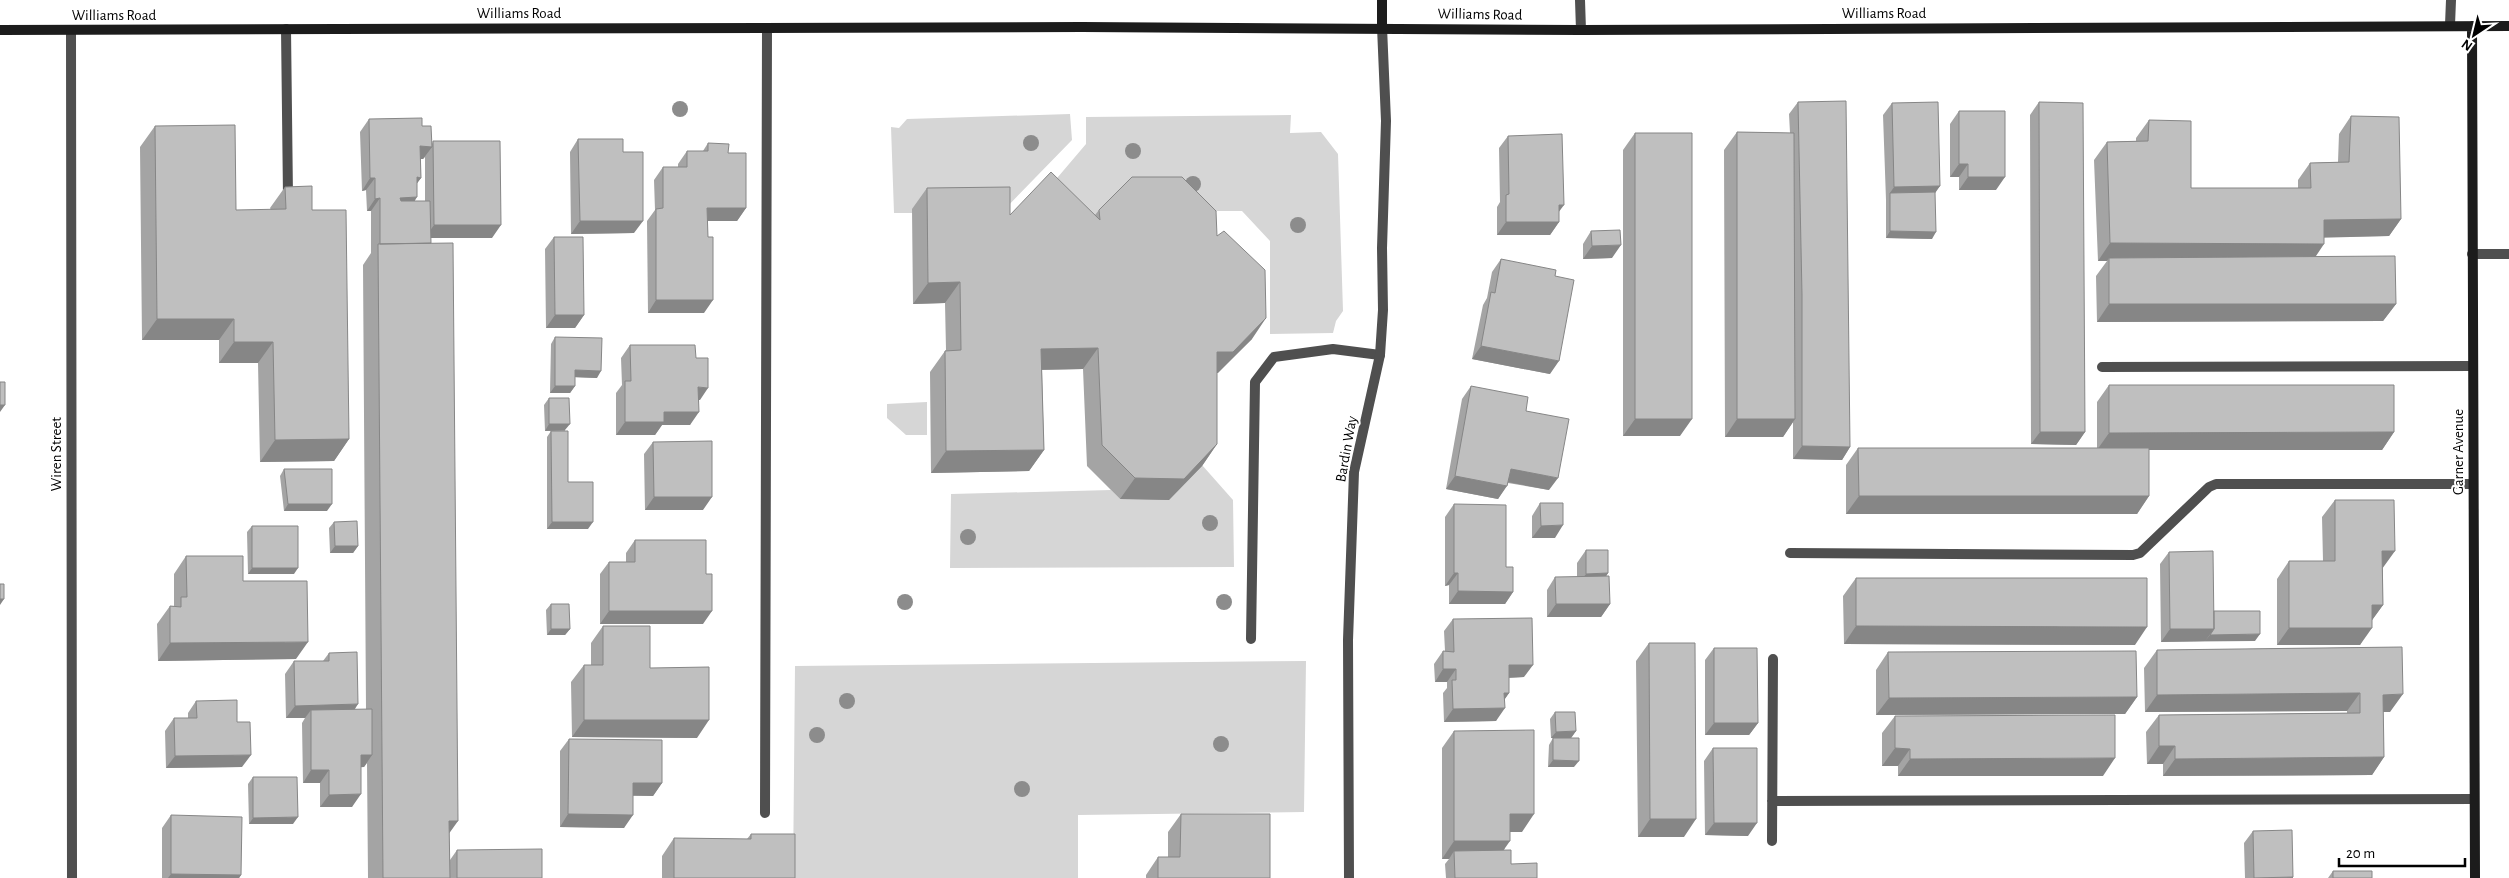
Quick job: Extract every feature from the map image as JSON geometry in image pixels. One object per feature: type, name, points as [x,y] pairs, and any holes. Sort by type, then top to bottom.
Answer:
[{"type":"main road","points":[[1382,0],[1382,27]]},
{"type":"main road","name":"Garner Avenue","points":[[2472,26],[2475,878]]},
{"type":"main road","name":"Williams Road","points":[[0,30],[1382,27],[1582,30],[2509,26]]},
{"type":"street","points":[[1580,0],[1582,30]]},
{"type":"street","points":[[2450,25],[2451,0]]},
{"type":"street","name":"Bardin Way","points":[[1349,878],[1348,640],[1354,472],[1380,355],[1383,310],[1382,248],[1386,121],[1382,27]]},
{"type":"street","points":[[765,813],[767,28]]},
{"type":"street","points":[[286,29],[288,197]]},
{"type":"street","name":"Wiren Street","points":[[71,31],[72,878]]},
{"type":"street","points":[[2472,254],[2509,254]]},
{"type":"street","points":[[1251,639],[1255,382],[1274,357],[1333,349],[1380,355]]},
{"type":"street","points":[[2102,367],[2472,366]]},
{"type":"street","points":[[1790,553],[2133,555],[2140,553],[2209,487],[2216,484],[2473,484]]},
{"type":"street","points":[[1772,841],[1773,659]]},
{"type":"street","points":[[1772,801],[2474,799]]},
{"type":"shaded area","points":[[1070,114],[1072,140],[1001,213],[894,213],[891,127],[899,128],[907,119]]},
{"type":"shaded area","points":[[1291,115],[1290,133],[1321,132],[1338,154],[1343,311],[1336,321],[1333,333],[1270,334],[1270,241],[1242,211],[1217,211],[1199,230],[1092,224],[1052,184],[1086,144],[1086,117]]},
{"type":"shaded area","points":[[927,402],[927,435],[906,435],[887,418],[887,404]]},
{"type":"shaded area","points":[[1202,465],[1233,500],[1234,567],[950,568],[951,494],[1111,490],[1120,499],[1169,500]]},
{"type":"shaded area","points":[[1306,661],[1304,812],[1078,815],[1078,878],[793,878],[795,666]]},
{"type":"building","points":[[1846,101],[1850,447],[1802,446],[1802,295],[1798,102]]},
{"type":"building","points":[[1938,102],[1940,186],[1894,187],[1892,103]]},
{"type":"building","points":[[2039,102],[2083,103],[2085,432],[2040,432]]},
{"type":"building","points":[[1959,111],[2005,111],[2005,177],[1968,177],[1968,164],[1959,164]]},
{"type":"building","points":[[2351,116],[2399,117],[2401,219],[2324,220],[2324,244],[2110,243],[2107,142],[2148,141],[2149,120],[2191,121],[2191,188],[2311,188],[2310,163],[2349,162]]},
{"type":"building","points":[[422,118],[422,126],[431,126],[432,147],[420,146],[421,178],[417,177],[417,197],[400,198],[401,201],[430,201],[431,243],[380,244],[380,198],[375,199],[375,178],[370,178],[369,119]]},
{"type":"building","points":[[235,125],[236,210],[286,209],[285,187],[312,186],[312,210],[346,210],[349,439],[275,440],[273,342],[234,342],[234,319],[157,319],[155,126]]},
{"type":"building","points":[[1737,132],[1794,133],[1795,419],[1737,419]]},
{"type":"building","points":[[1635,133],[1692,133],[1692,419],[1635,419]]},
{"type":"building","points":[[1562,134],[1564,205],[1559,205],[1559,222],[1506,222],[1506,195],[1509,194],[1508,136]]},
{"type":"building","points":[[578,139],[623,139],[623,152],[643,152],[643,221],[580,221]]},
{"type":"building","points":[[433,141],[500,141],[501,225],[434,225]]},
{"type":"building","points":[[708,143],[729,144],[728,153],[746,153],[746,208],[707,208],[708,237],[713,237],[713,300],[656,300],[656,209],[663,208],[663,167],[687,167],[687,151],[708,151]]},
{"type":"building","points":[[1051,172],[1100,220],[1099,210],[1132,177],[1182,177],[1216,211],[1217,236],[1224,231],[1265,270],[1266,318],[1233,352],[1217,352],[1217,444],[1184,479],[1135,478],[1102,445],[1098,348],[1041,349],[1044,450],[946,451],[945,351],[961,350],[960,282],[928,283],[927,188],[1010,187],[1010,215]]},
{"type":"building","points":[[1935,192],[1936,232],[1890,231],[1890,193]]},
{"type":"building","points":[[1620,230],[1621,245],[1592,246],[1591,231]]},
{"type":"building","points":[[554,237],[583,237],[584,315],[555,315]]},
{"type":"building","points":[[453,243],[458,821],[449,821],[450,878],[383,878],[378,244]]},
{"type":"building","points":[[2395,256],[2396,304],[2109,304],[2109,258]]},
{"type":"building","points":[[1501,259],[1556,270],[1555,276],[1574,280],[1559,361],[1481,346],[1491,292],[1495,293]]},
{"type":"building","points":[[555,337],[602,338],[601,371],[575,370],[575,386],[555,386]]},
{"type":"building","points":[[630,345],[695,345],[696,358],[708,358],[708,388],[698,387],[699,412],[664,412],[664,422],[625,422],[625,381],[631,381]]},
{"type":"building","points":[[0,382],[5,382],[5,405],[0,405]]},
{"type":"building","points":[[2109,385],[2394,385],[2394,432],[2109,433]]},
{"type":"building","points":[[1471,386],[1528,397],[1526,411],[1569,419],[1558,478],[1511,469],[1507,486],[1455,476]]},
{"type":"building","points":[[549,398],[569,398],[570,424],[549,424]]},
{"type":"building","points":[[551,431],[568,431],[568,482],[593,482],[593,522],[552,522]]},
{"type":"building","points":[[712,441],[712,497],[654,497],[653,442]]},
{"type":"building","points":[[1858,448],[2149,448],[2149,496],[1859,496]]},
{"type":"building","points":[[284,469],[332,469],[332,504],[288,504]]},
{"type":"building","points":[[2335,500],[2394,500],[2395,551],[2382,551],[2383,605],[2372,605],[2372,628],[2289,628],[2289,561],[2335,561]]},
{"type":"building","points":[[1540,503],[1563,503],[1563,525],[1541,526]]},
{"type":"building","points":[[1454,504],[1506,505],[1506,567],[1513,567],[1513,592],[1458,591],[1458,573],[1454,573]]},
{"type":"building","points":[[357,521],[358,546],[335,546],[334,522]]},
{"type":"building","points":[[252,526],[298,526],[298,568],[252,568]]},
{"type":"building","points":[[635,540],[706,540],[706,574],[712,574],[712,611],[609,611],[609,562],[635,562]]},
{"type":"building","points":[[1586,550],[1608,550],[1608,573],[1586,574]]},
{"type":"building","points":[[2213,551],[2214,629],[2170,629],[2169,552]]},
{"type":"building","points":[[186,556],[243,556],[243,581],[307,581],[308,642],[170,643],[170,606],[181,607],[181,597],[187,597]]},
{"type":"building","points":[[1609,576],[1610,604],[1556,604],[1555,577]]},
{"type":"building","points":[[1856,578],[2147,578],[2147,627],[1856,626]]},
{"type":"building","points":[[0,584],[4,584],[4,599],[0,599]]},
{"type":"building","points":[[551,604],[569,604],[570,629],[551,629]]},
{"type":"building","points":[[2214,611],[2260,611],[2260,634],[2210,635],[2214,629]]},
{"type":"building","points":[[1532,618],[1533,665],[1509,665],[1509,693],[1504,693],[1505,708],[1453,709],[1452,680],[1456,680],[1456,669],[1443,669],[1443,651],[1454,652],[1453,619]]},
{"type":"building","points":[[603,626],[650,626],[650,668],[709,667],[709,720],[584,720],[584,665],[603,665]]},
{"type":"building","points":[[1649,643],[1695,643],[1696,819],[1650,819]]},
{"type":"building","points":[[2402,647],[2403,694],[2383,695],[2384,757],[2175,759],[2175,746],[2159,746],[2159,715],[2360,713],[2360,693],[2157,695],[2157,650]]},
{"type":"building","points":[[1714,648],[1757,648],[1758,723],[1714,723]]},
{"type":"building","points":[[2136,651],[2137,697],[1889,698],[1888,652]]},
{"type":"building","points":[[357,652],[358,704],[295,706],[294,661],[329,661],[329,653]]},
{"type":"building","points":[[237,700],[237,722],[250,722],[251,755],[175,756],[174,718],[197,718],[196,701]]},
{"type":"building","points":[[372,709],[372,755],[361,755],[361,794],[329,795],[329,770],[311,770],[311,710]]},
{"type":"building","points":[[1555,712],[1575,712],[1576,731],[1556,732]]},
{"type":"building","points":[[2115,715],[2115,758],[1910,759],[1910,749],[1895,748],[1895,716]]},
{"type":"building","points":[[1534,730],[1534,814],[1510,814],[1510,841],[1454,841],[1454,731]]},
{"type":"building","points":[[1553,738],[1579,738],[1579,761],[1553,760]]},
{"type":"building","points":[[569,739],[662,740],[662,783],[633,783],[633,815],[568,814]]},
{"type":"building","points":[[1713,748],[1757,748],[1757,823],[1714,823]]},
{"type":"building","points":[[253,777],[297,777],[298,817],[253,818]]},
{"type":"building","points":[[1181,814],[1270,814],[1270,878],[1158,878],[1158,857],[1180,857]]},
{"type":"building","points":[[171,815],[242,817],[241,875],[171,874]]},
{"type":"building","points":[[2292,830],[2293,877],[2254,878],[2253,831]]},
{"type":"building","points":[[751,834],[795,834],[795,878],[674,878],[674,838],[751,839]]},
{"type":"building","points":[[542,849],[542,878],[457,878],[457,850]]},
{"type":"building","points":[[1511,850],[1511,864],[1537,863],[1537,878],[1455,878],[1454,851]]},
{"type":"building","points":[[2333,871],[2372,871],[2372,878],[2333,878]]}]
